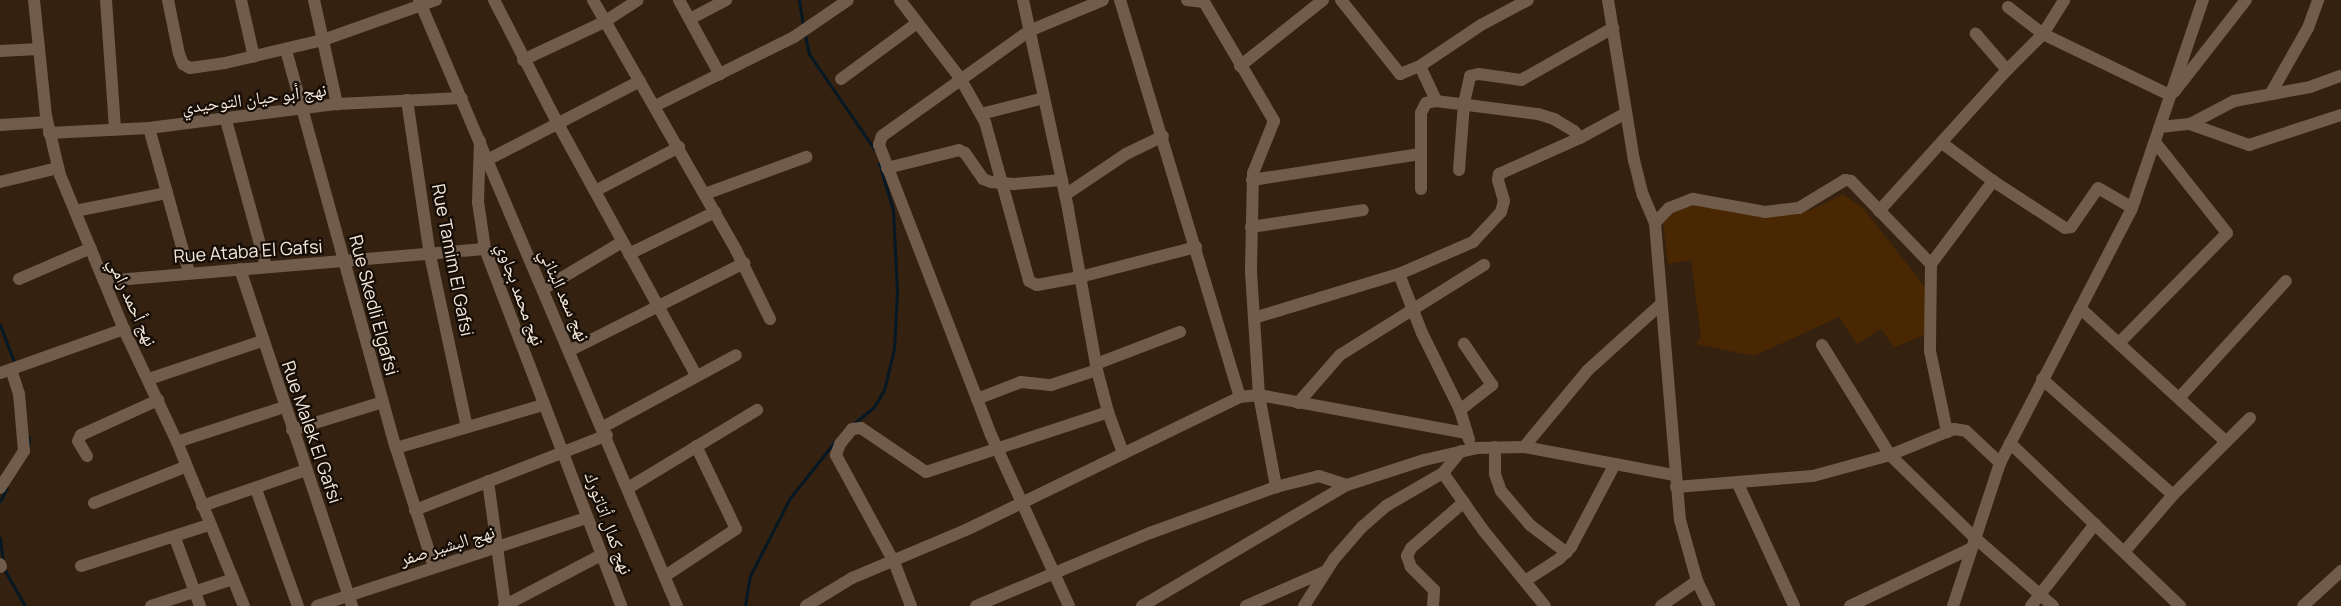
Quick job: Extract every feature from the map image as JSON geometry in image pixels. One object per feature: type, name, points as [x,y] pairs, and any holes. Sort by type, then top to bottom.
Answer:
[{"type":"street","name":"نهج أحمد رامي","points":[[34,0],[48,127],[58,168],[124,329],[178,442],[185,467],[244,606]]},
{"type":"street","points":[[106,0],[115,130]]},
{"type":"street","points":[[168,0],[181,60],[190,68],[254,57],[323,40],[420,4],[436,0]]},
{"type":"street","points":[[241,0],[254,57]]},
{"type":"street","points":[[314,0],[337,104]]},
{"type":"street","points":[[593,0],[604,22],[656,106],[744,263],[770,319]]},
{"type":"street","points":[[523,60],[604,22],[638,0]]},
{"type":"street","points":[[680,0],[720,75]]},
{"type":"street","points":[[690,19],[726,0]]},
{"type":"street","points":[[656,106],[794,37],[848,0]]},
{"type":"street","points":[[900,0],[960,78],[981,114],[993,144],[1001,184],[1029,281],[1037,285],[1080,277],[1196,247]]},
{"type":"street","points":[[1023,0],[1062,180],[1097,367],[1108,412],[1123,453]]},
{"type":"street","points":[[1069,606],[998,451],[880,150],[882,136],[960,78],[1029,32],[1103,0]]},
{"type":"street","points":[[1120,0],[1240,397]]},
{"type":"street","points":[[1187,0],[1204,2],[1240,66],[1274,120],[1254,166],[1251,227],[1259,395],[1276,487]]},
{"type":"street","points":[[1240,66],[1323,0]]},
{"type":"street","points":[[1341,0],[1396,72],[1405,73],[1420,66],[1481,25],[1528,0]]},
{"type":"street","points":[[1608,0],[1626,113],[1643,195],[1655,223],[1675,481],[1684,541],[1709,606]]},
{"type":"street","points":[[1880,210],[1942,144],[2007,70],[2043,34],[2064,0]]},
{"type":"street","points":[[1953,606],[1972,543],[2000,463],[2132,208],[2203,0]]},
{"type":"street","points":[[2170,95],[2246,0]]},
{"type":"street","points":[[2271,93],[2308,28],[2318,0]]},
{"type":"street","points":[[496,1],[523,60],[696,375]]},
{"type":"street","name":"نهج سعد البناني","points":[[420,4],[571,350],[677,606]]},
{"type":"street","points":[[2008,7],[2043,34],[2170,95]]},
{"type":"street","points":[[840,79],[917,23]]},
{"type":"street","points":[[1458,170],[1464,103],[1473,74],[1522,80],[1613,28]]},
{"type":"street","points":[[1976,34],[2007,70]]},
{"type":"street","points":[[0,51],[39,48]]},
{"type":"street","name":"Rue Skedli Elgafsi","points":[[286,50],[396,448],[434,567]]},
{"type":"street","points":[[1420,66],[1436,100]]},
{"type":"street","points":[[2190,124],[2224,104],[2271,93],[2310,87],[2341,76]]},
{"type":"street","points":[[487,160],[640,81]]},
{"type":"street","name":"نهج أبو حيان التوحيدي","points":[[0,125],[115,130],[226,120],[337,104],[462,98]]},
{"type":"street","points":[[981,114],[1044,98]]},
{"type":"street","name":"Rue Tamim El Gafsi","points":[[407,100],[430,255],[467,426]]},
{"type":"street","points":[[1421,190],[1422,108],[1436,100],[1554,119],[1574,131],[1580,138]]},
{"type":"street","points":[[1254,318],[1399,274],[1473,242],[1490,227],[1501,212],[1504,201],[1498,180],[1499,174],[1580,138],[1626,113]]},
{"type":"street","points":[[2160,127],[2190,124],[2249,144],[2341,115]]},
{"type":"street","points":[[226,120],[266,266]]},
{"type":"street","points":[[149,128],[189,272]]},
{"type":"street","points":[[1065,195],[1126,154],[1162,136]]},
{"type":"street","name":"نهج محمد بجاوي","points":[[480,141],[478,202],[485,249],[562,452]]},
{"type":"street","points":[[2119,343],[2227,233],[2154,142]]},
{"type":"street","points":[[1942,144],[1993,181],[2065,228],[2072,227],[2098,188],[2132,208]]},
{"type":"street","points":[[595,191],[679,147]]},
{"type":"street","points":[[887,168],[959,150],[964,153],[982,179],[1001,184],[1062,180]]},
{"type":"street","points":[[1252,180],[1420,154]]},
{"type":"street","points":[[705,194],[806,157]]},
{"type":"street","points":[[0,182],[58,168]]},
{"type":"street","points":[[1655,223],[1669,208],[1693,199],[1765,212],[1799,208],[1847,180],[1880,210],[1931,264]]},
{"type":"street","points":[[1947,432],[1930,351],[1931,264],[1993,181]]},
{"type":"street","points":[[75,211],[167,193]]},
{"type":"street","points":[[1251,227],[1363,210]]},
{"type":"street","points":[[629,254],[715,212]]},
{"type":"street","points":[[543,289],[622,242]]},
{"type":"street","points":[[19,279],[91,248]]},
{"type":"street","name":"Rue Ataba El Gafsi","points":[[104,281],[189,272],[345,262],[485,249]]},
{"type":"street","points":[[571,350],[657,305],[744,263]]},
{"type":"street","points":[[1298,403],[1340,355],[1484,265]]},
{"type":"street","name":"Rue Malek El Gafsi","points":[[240,269],[262,341],[350,600]]},
{"type":"street","points":[[1304,606],[1324,572],[1362,527],[1386,506],[1443,473],[1466,450],[1467,433],[1460,410],[1413,311],[1399,274]]},
{"type":"street","points":[[2180,397],[2286,281]]},
{"type":"street","points":[[1524,447],[1588,370],[1660,305]]},
{"type":"street","points":[[2080,308],[2180,397],[2226,442]]},
{"type":"street","points":[[0,488],[24,451],[19,394],[6,371],[124,329]]},
{"type":"street","points":[[977,399],[1021,382],[1051,385],[1180,332]]},
{"type":"street","points":[[149,380],[262,341]]},
{"type":"street","points":[[1460,410],[1492,385],[1464,344]]},
{"type":"street","points":[[1822,346],[1890,455],[1972,543],[2053,606]]},
{"type":"street","points":[[415,510],[562,452],[605,431],[696,375],[736,355]]},
{"type":"street","points":[[2042,379],[2173,495]]},
{"type":"street","points":[[806,606],[852,578],[894,562],[1240,397],[1259,395],[1467,433]]},
{"type":"street","points":[[87,456],[78,441],[81,435],[158,400]]},
{"type":"street","points":[[292,430],[383,402]]},
{"type":"street","points":[[396,448],[543,405]]},
{"type":"street","points":[[178,442],[284,407]]},
{"type":"street","points":[[628,488],[758,410]]},
{"type":"street","points":[[911,606],[894,562],[836,455],[840,444],[852,429],[861,428],[926,472],[998,451],[1108,412]]},
{"type":"street","points":[[2124,552],[2173,495],[2250,418]]},
{"type":"street","points":[[1142,606],[1347,485],[1466,450],[1494,447],[1524,447],[1615,464],[1675,481],[1738,484],[1813,476],[1890,455],[1954,429],[1966,431],[2000,463]]},
{"type":"street","points":[[2010,443],[2180,606]]},
{"type":"street","points":[[665,576],[736,529],[696,446]]},
{"type":"street","points":[[1494,447],[1495,474],[1501,491],[1530,525],[1566,553]]},
{"type":"street","name":"نهج كمال أتاتورك","points":[[562,452],[621,606]]},
{"type":"street","points":[[1525,581],[1566,553],[1615,464]]},
{"type":"street","points":[[94,503],[185,467]]},
{"type":"street","points":[[202,506],[256,489],[306,470]]},
{"type":"street","points":[[1443,473],[1545,606]]},
{"type":"street","points":[[976,606],[1150,533],[1276,487],[1319,476],[1347,485]]},
{"type":"street","points":[[488,481],[504,606],[602,556]]},
{"type":"street","points":[[1738,484],[1794,606]]},
{"type":"street","points":[[256,489],[298,606]]},
{"type":"street","points":[[1433,606],[1434,590],[1411,568],[1407,556],[1411,548],[1464,502]]},
{"type":"street","name":"نهج البشير صفر","points":[[317,606],[350,600],[434,567],[587,518]]},
{"type":"street","points":[[2031,606],[2095,524]]},
{"type":"street","points":[[80,566],[175,538],[210,525]]},
{"type":"street","points":[[175,538],[200,606]]},
{"type":"street","points":[[1850,606],[1972,543]]},
{"type":"street","points":[[2304,606],[2341,571]]},
{"type":"street","points":[[1246,606],[1324,572]]},
{"type":"street","points":[[151,606],[233,579]]},
{"type":"street","points":[[1661,606],[1698,581]]},
{"type":"shaded area","points":[[1843,194],[1863,208],[1925,287],[1925,335],[1894,347],[1881,329],[1857,344],[1839,317],[1754,356],[1696,344],[1701,337],[1691,260],[1668,264],[1663,223],[1671,213],[1695,205],[1766,218],[1811,210]]},
{"type":"waterway","points":[[799,0],[803,26]]},
{"type":"waterway","points":[[805,35],[809,54],[875,150]]},
{"type":"waterway","points":[[853,424],[874,407],[884,390],[894,349],[897,292],[893,210],[879,163]]},
{"type":"waterway","points":[[0,325],[15,364]]},
{"type":"waterway","points":[[28,450],[29,437]]},
{"type":"waterway","points":[[745,606],[750,576],[790,498],[836,440]]},
{"type":"waterway","points":[[0,501],[7,488]]},
{"type":"waterway","points":[[0,538],[3,562]]},
{"type":"waterway","points":[[4,569],[25,606]]}]
